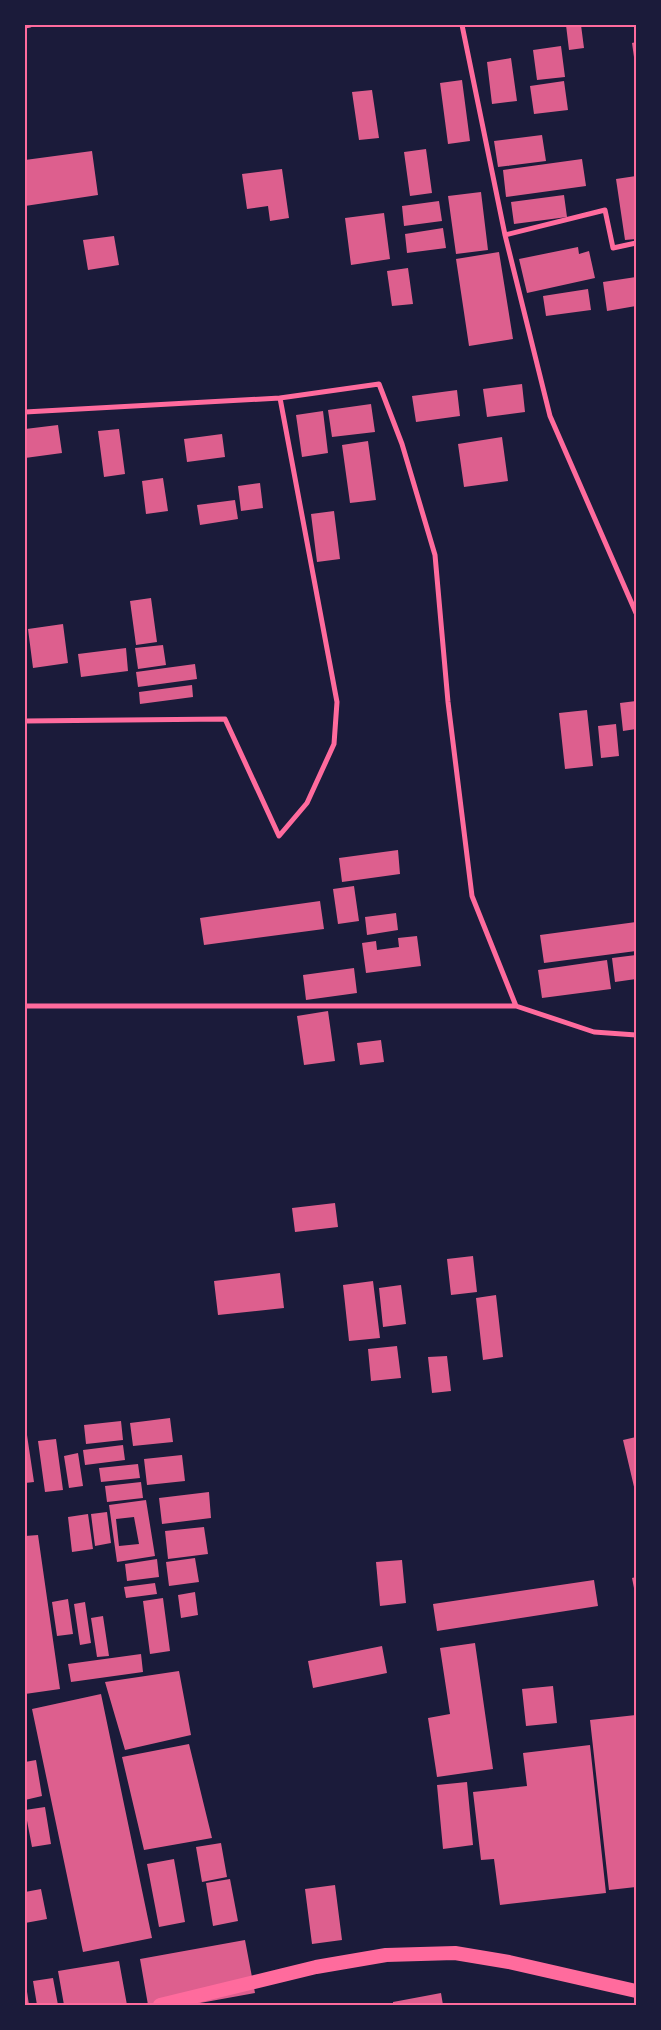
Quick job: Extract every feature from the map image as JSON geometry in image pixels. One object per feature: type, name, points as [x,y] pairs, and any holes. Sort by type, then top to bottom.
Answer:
[{"type":"highway","points":[[160,2005],[316,1967],[396,1955],[455,1953],[509,1962],[636,1991]]},
{"type":"street","points":[[25,26],[30,25]]},
{"type":"street","points":[[462,25],[505,235],[550,416],[636,613]]},
{"type":"street","points":[[505,235],[605,210],[613,248],[636,243]]},
{"type":"street","points":[[25,412],[280,398],[379,384],[399,435],[435,555],[448,702],[472,896],[516,1006]]},
{"type":"street","points":[[25,721],[225,719],[279,836],[307,803],[334,744],[337,702],[280,398]]},
{"type":"street","points":[[25,1006],[516,1006],[594,1032],[636,1035]]},
{"type":"building","points":[[566,25],[581,25],[584,48],[569,50]]},
{"type":"building","points":[[636,42],[636,64],[635,64],[632,43]]},
{"type":"building","points":[[561,46],[565,77],[537,80],[533,50]]},
{"type":"building","points":[[511,58],[517,101],[492,104],[487,62]]},
{"type":"building","points":[[462,80],[470,141],[448,144],[440,83]]},
{"type":"building","points":[[564,81],[568,110],[534,114],[530,86]]},
{"type":"building","points":[[372,90],[379,138],[359,140],[352,92]]},
{"type":"building","points":[[542,135],[546,161],[498,167],[494,141]]},
{"type":"building","points":[[426,149],[432,193],[410,196],[404,152]]},
{"type":"building","points":[[92,151],[98,195],[25,206],[25,160]]},
{"type":"building","points":[[582,159],[586,186],[506,197],[503,170]]},
{"type":"building","points":[[282,169],[289,218],[270,221],[268,206],[247,209],[242,174]]},
{"type":"building","points":[[636,176],[636,239],[625,240],[616,179]]},
{"type":"building","points":[[481,192],[488,250],[456,254],[448,196]]},
{"type":"building","points":[[564,195],[567,217],[514,224],[511,202]]},
{"type":"building","points":[[439,201],[442,221],[404,226],[402,206]]},
{"type":"building","points":[[384,213],[390,259],[351,265],[345,218]]},
{"type":"building","points":[[443,228],[446,248],[407,253],[405,234]]},
{"type":"building","points":[[114,236],[119,265],[88,270],[83,240]]},
{"type":"building","points":[[578,247],[579,254],[589,251],[595,278],[527,293],[519,259]]},
{"type":"building","points":[[499,252],[513,339],[469,346],[456,259]]},
{"type":"building","points":[[408,268],[413,304],[392,306],[387,271]]},
{"type":"building","points":[[636,277],[636,306],[607,311],[603,282]]},
{"type":"building","points":[[588,289],[591,310],[546,316],[543,296]]},
{"type":"building","points":[[522,384],[525,412],[487,417],[483,389]]},
{"type":"building","points":[[457,390],[460,416],[416,422],[412,396]]},
{"type":"building","points":[[371,404],[375,432],[332,437],[328,410]]},
{"type":"building","points":[[323,411],[328,453],[302,457],[296,415]]},
{"type":"building","points":[[58,425],[62,453],[25,458],[25,429]]},
{"type":"building","points":[[119,429],[125,474],[104,477],[98,431]]},
{"type":"building","points":[[222,434],[225,457],[187,462],[184,439]]},
{"type":"building","points":[[502,437],[508,481],[464,487],[458,444]]},
{"type":"building","points":[[368,441],[376,500],[350,503],[342,445]]},
{"type":"building","points":[[163,478],[168,511],[146,514],[142,481]]},
{"type":"building","points":[[260,483],[263,508],[241,511],[238,486]]},
{"type":"building","points":[[235,500],[238,519],[200,525],[197,505]]},
{"type":"building","points":[[334,511],[340,559],[317,562],[311,514]]},
{"type":"building","points":[[151,598],[157,642],[136,645],[130,601]]},
{"type":"building","points":[[63,624],[68,663],[33,668],[28,629]]},
{"type":"building","points":[[163,645],[166,665],[138,669],[135,648]]},
{"type":"building","points":[[126,648],[128,671],[81,677],[78,654]]},
{"type":"building","points":[[195,664],[197,679],[138,687],[136,672]]},
{"type":"building","points":[[192,685],[193,697],[140,704],[139,692]]},
{"type":"building","points":[[636,701],[636,729],[623,731],[620,703]]},
{"type":"building","points":[[587,710],[593,766],[565,769],[559,713]]},
{"type":"building","points":[[616,724],[619,756],[601,758],[598,726]]},
{"type":"building","points":[[398,850],[400,874],[342,882],[339,858]]},
{"type":"building","points":[[354,886],[359,921],[338,924],[333,889]]},
{"type":"building","points":[[320,901],[324,929],[204,945],[200,918]]},
{"type":"building","points":[[396,913],[398,930],[367,935],[365,917]]},
{"type":"building","points":[[636,922],[636,951],[544,963],[540,935]]},
{"type":"building","points":[[417,936],[421,966],[366,973],[362,943],[376,941],[377,950],[399,947],[398,938]]},
{"type":"building","points":[[636,955],[636,979],[615,982],[612,958]]},
{"type":"building","points":[[607,960],[611,989],[542,998],[538,970]]},
{"type":"building","points":[[354,968],[357,993],[306,1000],[303,975]]},
{"type":"building","points":[[328,1011],[335,1061],[304,1065],[297,1016]]},
{"type":"building","points":[[381,1040],[384,1062],[360,1065],[357,1043]]},
{"type":"building","points":[[335,1203],[338,1227],[295,1232],[292,1208]]},
{"type":"building","points":[[473,1256],[477,1292],[451,1295],[447,1259]]},
{"type":"building","points":[[280,1273],[284,1308],[218,1315],[214,1281]]},
{"type":"building","points":[[373,1281],[380,1338],[349,1341],[343,1285]]},
{"type":"building","points":[[401,1285],[406,1324],[383,1327],[379,1288]]},
{"type":"building","points":[[496,1295],[503,1357],[483,1360],[476,1298]]},
{"type":"building","points":[[397,1346],[401,1378],[371,1381],[368,1349]]},
{"type":"building","points":[[447,1356],[451,1391],[432,1393],[428,1357]]},
{"type":"building","points":[[170,1418],[173,1442],[133,1446],[130,1423]]},
{"type":"building","points":[[121,1421],[123,1440],[86,1444],[84,1425]]},
{"type":"building","points":[[27,1435],[34,1482],[25,1483],[25,1436]]},
{"type":"building","points":[[636,1437],[636,1491],[635,1491],[623,1440]]},
{"type":"building","points":[[56,1439],[63,1490],[45,1492],[38,1441]]},
{"type":"building","points":[[123,1445],[125,1460],[85,1465],[83,1450]]},
{"type":"building","points":[[78,1453],[83,1486],[69,1488],[64,1456]]},
{"type":"building","points":[[182,1455],[185,1481],[147,1485],[144,1459]]},
{"type":"building","points":[[138,1464],[140,1478],[101,1482],[99,1468]]},
{"type":"building","points":[[141,1482],[143,1498],[107,1502],[105,1486]]},
{"type":"building","points":[[209,1492],[211,1518],[162,1524],[159,1498]]},
{"type":"building","points":[[146,1500],[155,1556],[117,1562],[109,1505]],"holes":[[[134,1517],[139,1544],[119,1546],[116,1519]]]},
{"type":"building","points":[[107,1512],[111,1543],[95,1546],[91,1514]]},
{"type":"building","points":[[88,1514],[93,1549],[72,1552],[68,1517]]},
{"type":"building","points":[[204,1527],[208,1554],[168,1559],[165,1531]]},
{"type":"building","points":[[38,1535],[60,1689],[25,1694],[25,1536]]},
{"type":"building","points":[[195,1558],[199,1582],[169,1586],[166,1562]]},
{"type":"building","points":[[157,1559],[159,1577],[127,1581],[125,1564]]},
{"type":"building","points":[[402,1560],[406,1603],[380,1606],[376,1562]]},
{"type":"building","points":[[636,1577],[636,1593],[635,1593],[632,1578]]},
{"type":"building","points":[[594,1580],[598,1606],[437,1631],[433,1604]]},
{"type":"building","points":[[155,1583],[157,1594],[126,1598],[124,1587]]},
{"type":"building","points":[[195,1592],[198,1615],[181,1618],[178,1595]]},
{"type":"building","points":[[163,1598],[170,1651],[150,1654],[143,1601]]},
{"type":"building","points":[[68,1599],[73,1634],[57,1636],[52,1602]]},
{"type":"building","points":[[85,1602],[91,1643],[80,1645],[74,1604]]},
{"type":"building","points":[[103,1616],[109,1656],[97,1657],[91,1618]]},
{"type":"building","points":[[475,1643],[493,1769],[437,1777],[428,1718],[450,1714],[440,1648]]},
{"type":"building","points":[[382,1646],[387,1673],[313,1688],[308,1661]]},
{"type":"building","points":[[141,1654],[143,1672],[71,1682],[68,1664]]},
{"type":"building","points":[[179,1671],[191,1735],[125,1750],[105,1682]]},
{"type":"building","points":[[553,1686],[557,1723],[526,1726],[522,1689]]},
{"type":"building","points":[[101,1694],[152,1938],[83,1952],[32,1709]]},
{"type":"building","points":[[636,1715],[636,1887],[609,1890],[590,1720]]},
{"type":"building","points":[[189,1744],[212,1838],[144,1850],[122,1757]]},
{"type":"building","points":[[590,1745],[606,1893],[500,1905],[494,1859],[481,1860],[473,1792],[527,1786],[523,1753]]},
{"type":"building","points":[[36,1760],[42,1796],[25,1800],[25,1762]]},
{"type":"building","points":[[467,1782],[473,1845],[443,1849],[437,1785]]},
{"type":"building","points":[[45,1807],[51,1844],[32,1847],[25,1810]]},
{"type":"building","points":[[221,1843],[227,1877],[202,1882],[196,1847]]},
{"type":"building","points":[[174,1859],[185,1922],[159,1927],[147,1864]]},
{"type":"building","points":[[230,1879],[238,1921],[213,1926],[206,1883]]},
{"type":"building","points":[[335,1885],[342,1940],[312,1944],[305,1889]]},
{"type":"building","points":[[41,1889],[47,1919],[25,1923],[25,1892]]},
{"type":"building","points":[[245,1940],[255,1993],[189,2005],[148,2005],[140,1959]]},
{"type":"building","points":[[119,1961],[127,2005],[64,2005],[58,1971]]},
{"type":"building","points":[[53,1978],[58,2005],[37,2005],[33,1981]]},
{"type":"building","points":[[26,1985],[29,2005],[25,2005]]},
{"type":"building","points":[[441,1993],[443,2005],[393,2005],[393,2002]]}]
